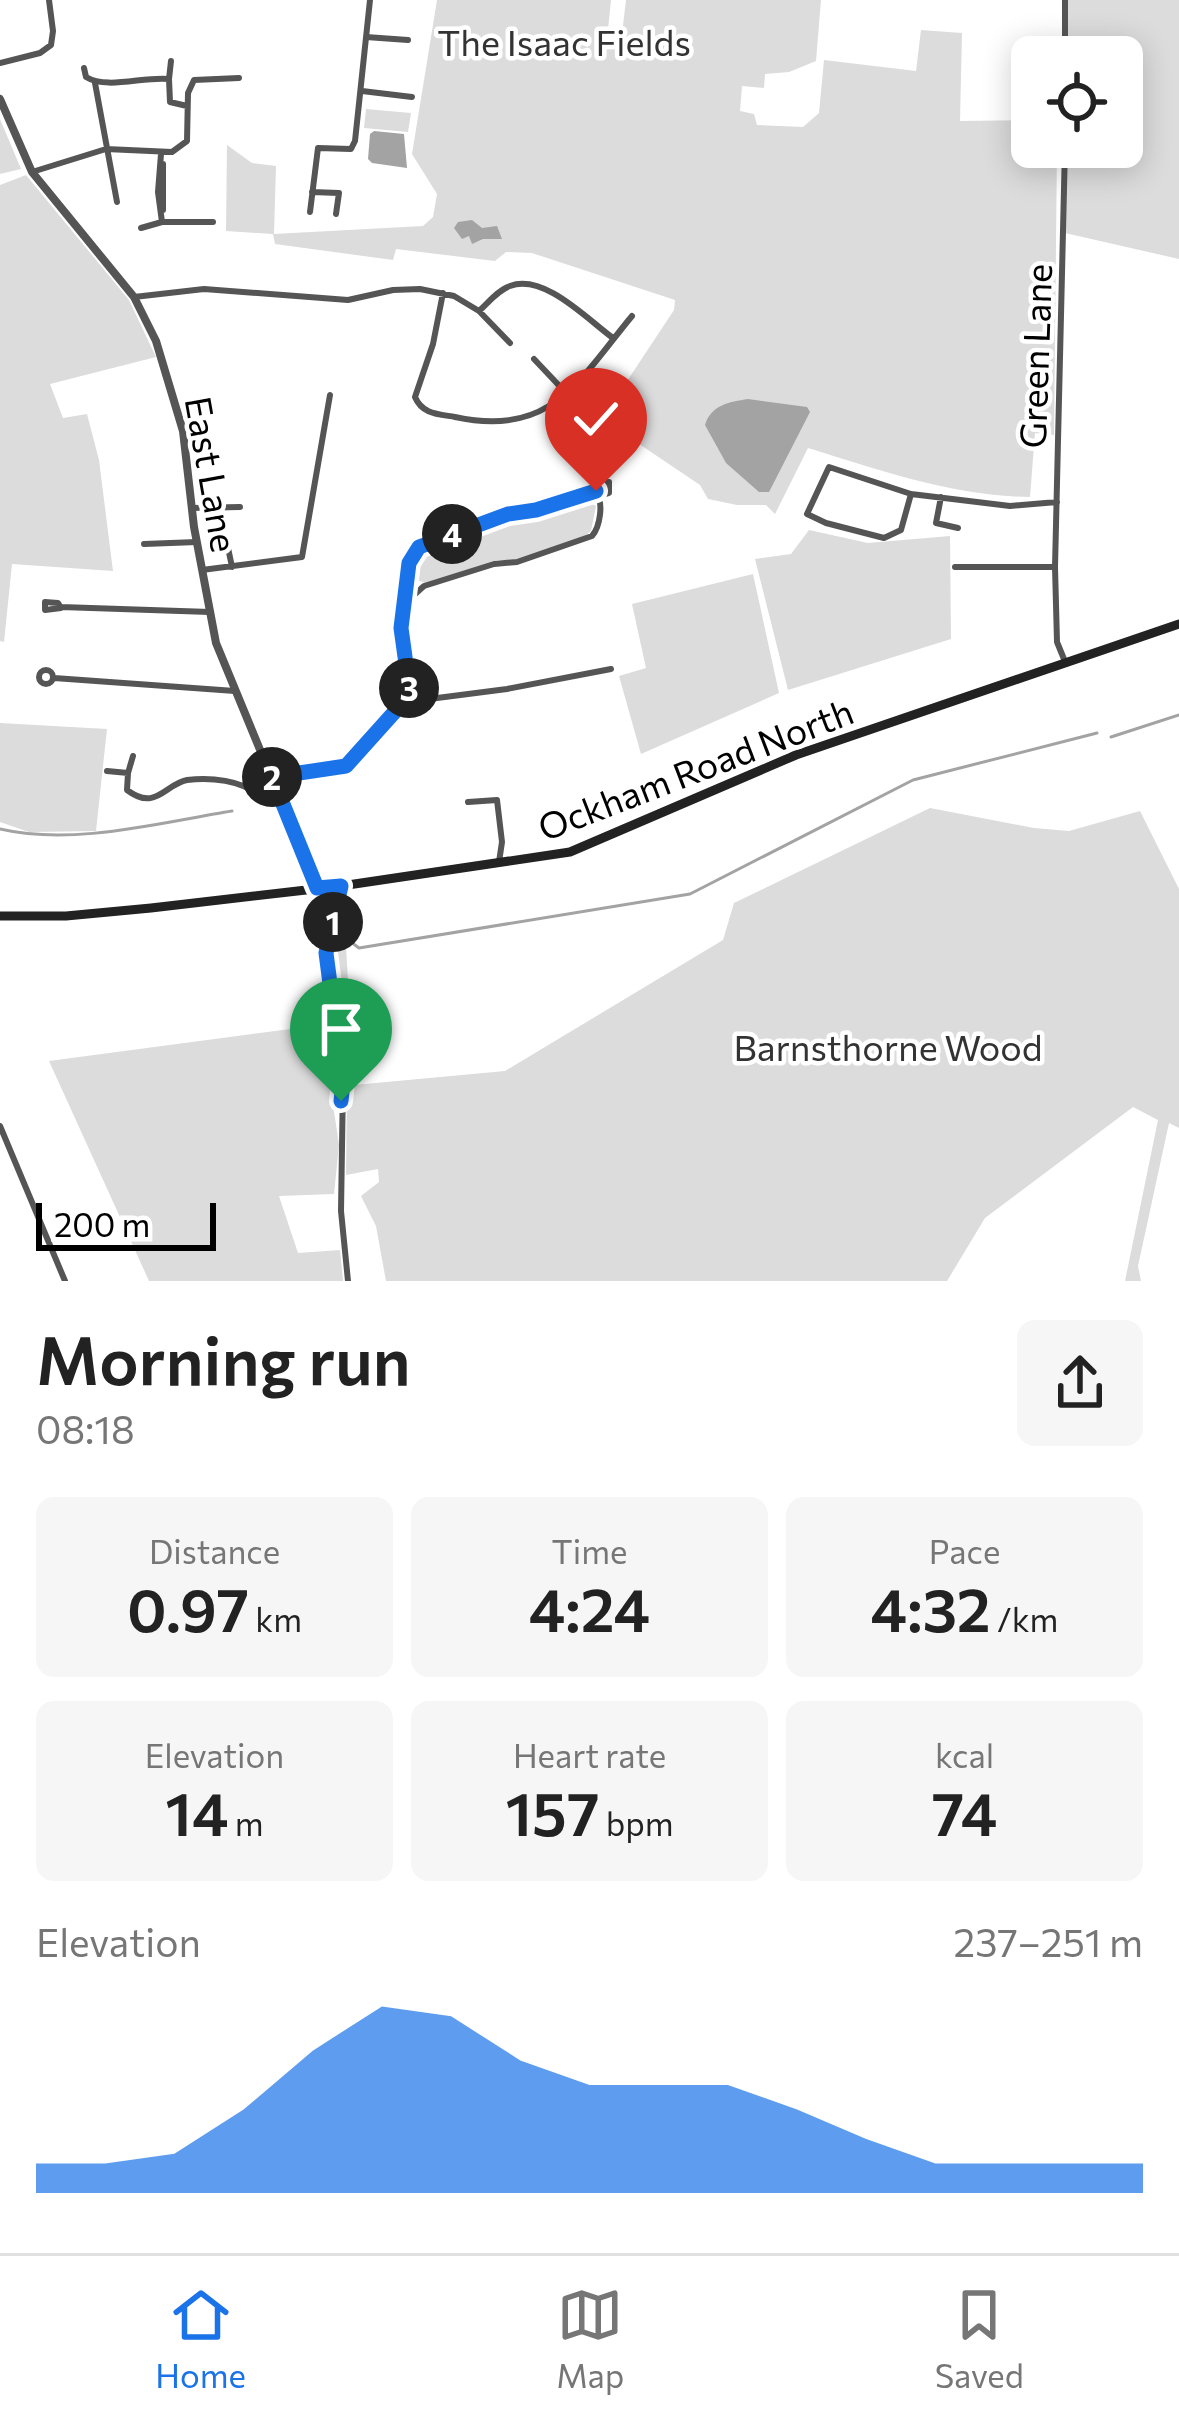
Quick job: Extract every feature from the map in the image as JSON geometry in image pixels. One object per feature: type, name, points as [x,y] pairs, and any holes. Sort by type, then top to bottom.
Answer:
[{"type":"main road","name":"Ockham Road North","points":[[0,916],[67,916],[341,886],[569,852],[796,755],[1179,625]]},
{"type":"street","points":[[0,63],[40,53],[51,45],[49,0]]},
{"type":"street","points":[[310,212],[318,148],[354,145],[370,0]]},
{"type":"street","points":[[1065,0],[1065,36]]},
{"type":"street","points":[[366,37],[408,40]]},
{"type":"street","points":[[171,61],[170,101],[187,106]]},
{"type":"street","points":[[85,68],[86,77],[95,83],[170,79]]},
{"type":"street","points":[[32,172],[106,149],[135,148],[161,154],[182,147],[188,135],[187,106],[194,80],[239,78]]},
{"type":"street","points":[[95,83],[116,202]]},
{"type":"street","points":[[361,91],[412,97]]},
{"type":"street","name":"East Lane","points":[[0,99],[32,172],[134,297],[156,341],[179,416],[216,643],[317,888]]},
{"type":"street","points":[[161,154],[162,218]]},
{"type":"street","name":"Green Lane","points":[[1065,168],[1055,567],[1057,642],[1066,664]]},
{"type":"street","points":[[336,214],[340,182]]},
{"type":"street","points":[[312,192],[339,193]]},
{"type":"street","points":[[140,228],[162,218],[213,222]]},
{"type":"street","points":[[479,311],[505,288],[529,283],[614,338]]},
{"type":"street","points":[[134,297],[194,290],[347,300],[393,290],[442,293],[461,298],[479,311],[510,344]]},
{"type":"street","points":[[442,293],[433,344],[415,394],[421,409],[464,419],[500,420],[546,408],[568,395],[632,316]]},
{"type":"street","points":[[534,359],[568,395]]},
{"type":"street","points":[[202,570],[302,556],[330,395]]},
{"type":"street","points":[[911,494],[902,530],[884,538],[826,524],[807,514],[829,467],[911,494],[1010,506],[1057,502]]},
{"type":"street","points":[[407,578],[412,587],[424,586],[592,536],[599,523],[598,495],[508,514],[430,541],[413,554],[407,578],[402,618],[411,700]]},
{"type":"street","points":[[940,497],[936,523],[958,528]]},
{"type":"street","points":[[192,508],[240,507]]},
{"type":"street","points":[[226,538],[232,567]]},
{"type":"street","points":[[144,544],[196,542]]},
{"type":"street","points":[[955,568],[1055,567]]},
{"type":"street","points":[[402,618],[424,586]]},
{"type":"street","points":[[61,607],[210,612]]},
{"type":"street","points":[[272,777],[346,766],[399,707],[411,700],[488,692],[611,669]]},
{"type":"street","points":[[54,678],[236,691]]},
{"type":"street","points":[[134,756],[127,790],[135,796],[162,796],[187,780],[238,783],[259,796],[276,790]]},
{"type":"street","points":[[107,771],[128,772]]},
{"type":"street","points":[[468,802],[497,800],[502,842],[499,864]]},
{"type":"street","points":[[341,886],[326,953],[343,1083],[340,1211],[348,1281]]},
{"type":"street","points":[[0,1126],[65,1281]]},
{"type":"green space","name":"The Isaac Fields","points":[[437,0],[611,0],[607,40],[621,42],[626,0],[821,0],[816,61],[789,72],[765,74],[764,88],[742,86],[740,111],[754,114],[757,125],[803,127],[819,113],[824,60],[916,71],[921,30],[962,33],[960,121],[1011,120],[1011,168],[1057,168],[1054,435],[1035,433],[1030,497],[945,487],[808,448],[775,514],[766,505],[708,499],[700,485],[602,419],[674,310],[675,300],[532,253],[506,252],[495,261],[396,249],[393,260],[275,244],[273,234],[226,231],[227,145],[252,163],[276,166],[274,234],[423,226],[433,217],[437,194],[412,154]]},
{"type":"green space","points":[[1065,0],[1179,0],[1179,259],[1065,233],[1065,168],[1143,168],[1143,36],[1065,36]]},
{"type":"green space","points":[[366,109],[411,113],[408,132],[364,128]]},
{"type":"green space","points":[[0,119],[21,169],[0,174]]},
{"type":"green space","points":[[26,175],[129,300],[156,357],[50,384],[63,418],[87,414],[99,460],[113,571],[12,564],[4,642],[0,641],[0,185]]},
{"type":"green space","points":[[589,502],[596,506],[586,535],[517,560],[497,560],[425,583],[410,577],[412,562],[430,544],[502,520],[535,517]]},
{"type":"green space","points":[[809,530],[868,543],[950,536],[951,639],[788,690],[755,559],[791,554]]},
{"type":"green space","points":[[753,574],[779,693],[641,754],[619,676],[646,668],[632,604]]},
{"type":"green space","points":[[0,723],[107,729],[96,831],[29,832],[0,822]]},
{"type":"green space","name":"Barnsthorne Wood","points":[[930,808],[1069,831],[1140,811],[1179,889],[1179,1128],[1169,1123],[1138,1266],[1141,1281],[1125,1281],[1158,1120],[1133,1107],[985,1218],[947,1281],[386,1281],[376,1226],[361,1196],[379,1182],[378,1169],[346,1175],[347,1087],[331,1091],[339,1145],[334,1194],[279,1196],[298,1253],[340,1250],[343,1281],[149,1281],[49,1061],[321,1025],[319,951],[346,946],[354,1085],[505,1071],[723,940],[734,903]]},
{"type":"shaded area","points":[[374,131],[404,134],[407,168],[368,159]]},
{"type":"shaded area","points":[[472,220],[482,228],[497,226],[502,239],[472,244],[469,236],[462,239],[454,228],[458,222]]},
{"type":"shaded area","points":[[748,399],[807,407],[810,412],[769,492],[759,492],[726,463],[705,425],[716,409]]},
{"type":"waterway","points":[[1111,737],[1179,715]]},
{"type":"waterway","points":[[336,931],[359,948],[690,894],[913,780],[1097,733]]},
{"type":"waterway","points":[[0,829],[86,834],[232,811]]},
{"type":"route","points":[[341,1101],[343,1083],[326,953],[341,886],[317,888],[272,777],[346,766],[399,707],[411,700],[401,628],[409,563],[419,547],[508,514],[596,491]]}]
